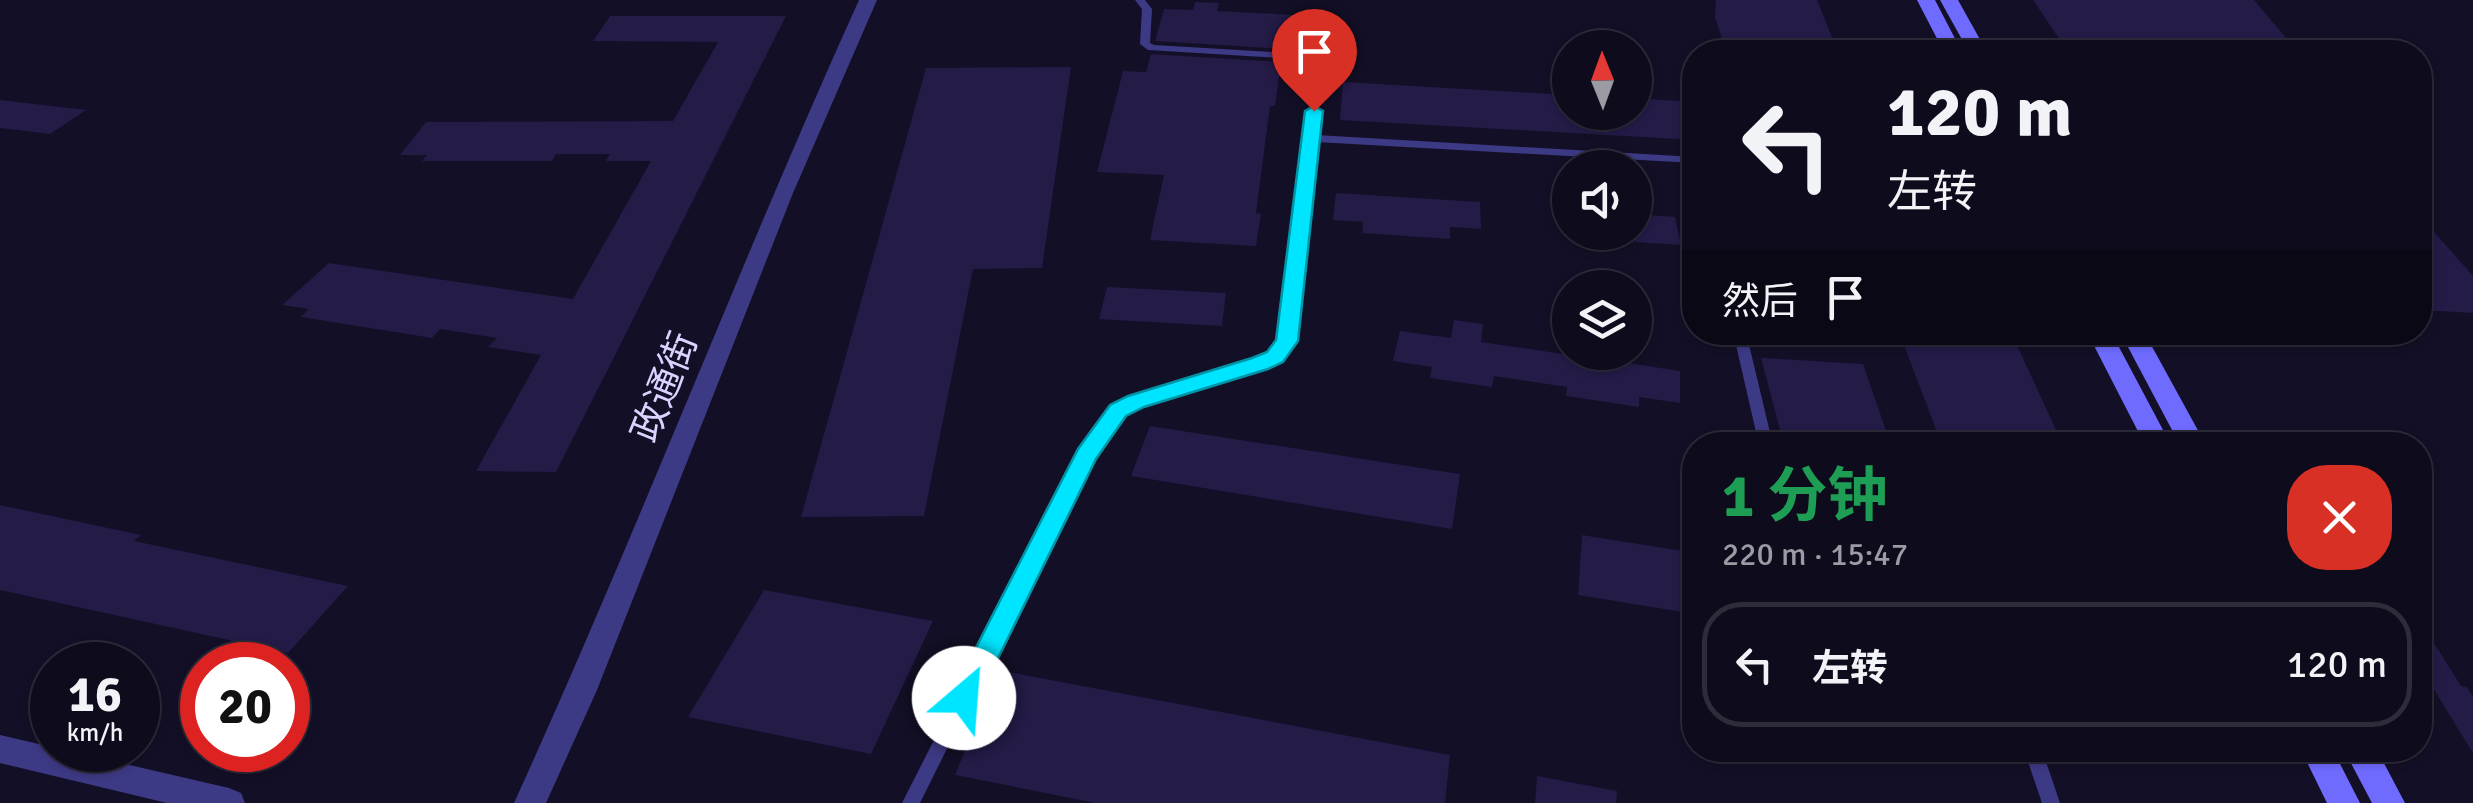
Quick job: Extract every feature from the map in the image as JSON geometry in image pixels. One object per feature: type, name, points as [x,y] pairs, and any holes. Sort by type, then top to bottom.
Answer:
[{"type":"main road","points":[[1926,0],[1948,40]]},
{"type":"main road","points":[[1949,0],[1971,40]]},
{"type":"main road","points":[[2106,345],[2151,432]]},
{"type":"main road","points":[[2139,345],[2186,432]]},
{"type":"main road","points":[[2322,762],[2344,803]]},
{"type":"main road","points":[[2367,762],[2389,803]]},
{"type":"street","name":"政通街","points":[[530,803],[582,690],[782,192],[868,0]]},
{"type":"street","points":[[0,750],[190,799],[229,803]]},
{"type":"lane","points":[[911,803],[1086,455],[1118,411],[1136,401],[1275,357],[1287,341],[1320,57],[1152,48],[1145,44],[1147,9],[1140,0]]},
{"type":"lane","points":[[1310,138],[1682,159]]},
{"type":"lane","points":[[1742,345],[1763,432]]},
{"type":"lane","points":[[2037,762],[2052,803]]},
{"type":"building","points":[[1716,0],[1817,0],[1833,40],[1722,40],[1715,17]]},
{"type":"building","points":[[2033,0],[2254,0],[2288,40],[2060,40]]},
{"type":"building","points":[[1195,2],[1219,3],[1217,11],[1294,15],[1290,42],[1283,41],[1282,49],[1155,41],[1164,9],[1193,10]]},
{"type":"building","points":[[610,16],[786,16],[556,472],[476,471],[541,355],[488,347],[497,338],[440,329],[432,338],[301,317],[309,309],[282,305],[329,263],[573,299],[651,161],[606,161],[610,154],[556,154],[552,161],[422,161],[427,155],[400,155],[426,122],[673,121],[718,42],[593,41]]},
{"type":"building","points":[[1151,54],[1281,62],[1275,106],[1270,106],[1256,213],[1261,214],[1256,246],[1150,240],[1164,175],[1097,172],[1123,71],[1146,72]]},
{"type":"building","points":[[1071,67],[1042,268],[973,269],[924,516],[801,517],[926,68]]},
{"type":"building","points":[[1343,82],[1552,94],[1552,130],[1652,130],[1652,99],[1682,101],[1682,139],[1340,120]]},
{"type":"building","points":[[0,100],[86,110],[50,134],[0,128]]},
{"type":"building","points":[[1336,193],[1480,202],[1481,229],[1450,227],[1450,239],[1362,233],[1363,222],[1333,220]]},
{"type":"building","points":[[1652,215],[1675,217],[1681,245],[1652,243]]},
{"type":"building","points":[[2432,230],[2473,276],[2473,313],[2432,311]]},
{"type":"building","points":[[1107,287],[1226,293],[1222,326],[1099,319]]},
{"type":"building","points":[[1454,320],[1483,324],[1481,342],[1552,352],[1552,370],[1652,370],[1652,367],[1680,371],[1680,403],[1639,397],[1639,407],[1566,396],[1567,387],[1494,376],[1492,387],[1430,378],[1432,367],[1393,361],[1400,331],[1451,338]]},
{"type":"building","points":[[1904,345],[2017,345],[2057,432],[1937,432]]},
{"type":"building","points":[[1761,358],[1863,364],[1887,432],[1781,432]]},
{"type":"building","points":[[1150,426],[1460,474],[1452,529],[1131,476]]},
{"type":"building","points":[[0,505],[141,535],[134,541],[348,586],[298,642],[238,642],[0,590]]},
{"type":"building","points":[[1582,535],[1682,551],[1682,612],[1578,595]]},
{"type":"building","points":[[764,590],[933,621],[871,754],[688,717]]},
{"type":"building","points":[[2432,640],[2461,686],[2467,687],[2473,697],[2473,753],[2432,686]]},
{"type":"building","points":[[998,670],[1450,755],[1445,803],[1095,803],[955,775]]},
{"type":"building","points":[[1537,776],[1617,791],[1616,803],[1535,803]]},
{"type":"route","points":[[964,698],[1086,455],[1118,411],[1136,401],[1275,357],[1287,341],[1314,111]]}]
